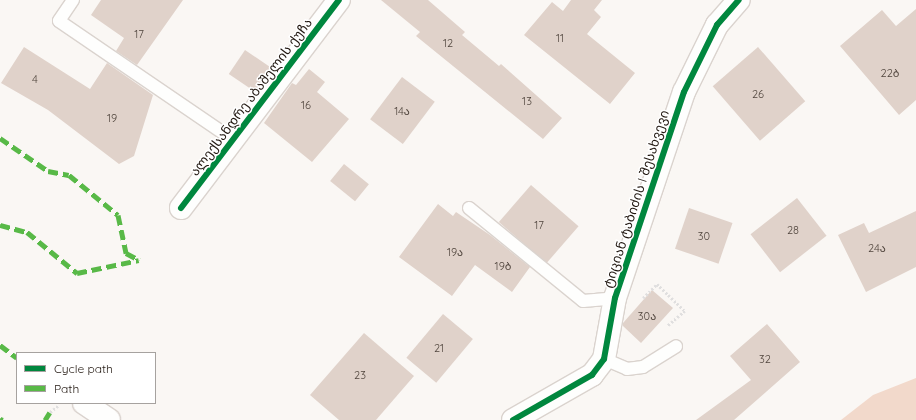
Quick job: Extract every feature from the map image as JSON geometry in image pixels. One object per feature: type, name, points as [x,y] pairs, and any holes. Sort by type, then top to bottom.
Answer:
[{"type":"street","name":"ალექსანდრე აბაშელის ქუჩა","points":[[181,208],[339,0]]},
{"type":"street","name":"ტიციან ტაბიძის I შესახვევი","points":[[513,420],[592,375],[604,359],[615,298],[684,92],[716,25],[739,0]]},
{"type":"street","points":[[85,404],[109,420]]},
{"type":"lane","points":[[72,0],[59,21],[232,139]]},
{"type":"lane","points":[[469,208],[584,301],[615,298]]},
{"type":"lane","points":[[604,359],[626,369],[643,367],[676,346]]},
{"type":"path","points":[[640,300],[657,284],[685,311]]},
{"type":"shaded area","points":[[916,378],[916,420],[841,420],[873,395]]},
{"type":"building","points":[[101,0],[183,0],[137,65],[116,51],[124,38],[91,15]]},
{"type":"building","points":[[381,0],[428,0],[465,32],[462,35],[499,66],[501,64],[562,118],[543,139],[416,36],[420,32]]},
{"type":"building","points":[[571,0],[602,0],[594,10],[601,17],[587,34],[635,73],[610,104],[524,35],[552,2],[563,11]]},
{"type":"building","points":[[916,9],[916,100],[899,115],[840,46],[882,10],[896,26]]},
{"type":"building","points":[[24,47],[90,89],[107,63],[153,95],[134,156],[119,164],[48,110],[1,83]]},
{"type":"building","points":[[758,47],[805,101],[760,141],[713,86]]},
{"type":"building","points":[[245,50],[272,68],[255,92],[229,74]]},
{"type":"building","points":[[309,69],[325,82],[317,92],[349,119],[312,162],[264,123],[292,83],[296,85]]},
{"type":"building","points":[[402,77],[435,102],[403,144],[370,119]]},
{"type":"building","points":[[344,164],[369,184],[355,201],[330,181]]},
{"type":"building","points":[[531,185],[579,226],[546,263],[499,222]]},
{"type":"building","points":[[797,198],[827,236],[780,272],[751,234]]},
{"type":"building","points":[[438,204],[453,216],[456,212],[490,235],[530,267],[512,292],[475,265],[452,296],[399,257]]},
{"type":"building","points":[[689,208],[732,223],[718,264],[675,249]]},
{"type":"building","points":[[916,211],[916,267],[866,292],[838,235],[864,223],[869,233]]},
{"type":"building","points":[[652,290],[673,308],[641,343],[623,326],[623,323]]},
{"type":"building","points":[[443,314],[473,339],[436,383],[406,358]]},
{"type":"building","points":[[767,324],[800,362],[734,420],[696,420],[751,380],[730,356]]},
{"type":"building","points":[[364,333],[414,376],[376,420],[339,420],[310,395]]},
{"type":"marked path","points":[[0,138],[48,171],[69,175],[118,215],[126,253],[139,260]]},
{"type":"marked path","points":[[0,225],[27,232],[77,273],[139,260]]},
{"type":"marked path","points":[[0,345],[16,357]]},
{"type":"marked path","points":[[45,420],[50,412]]},
{"type":"cycle path","points":[[181,208],[339,0]]},
{"type":"cycle path","points":[[513,420],[592,375],[604,359],[615,298],[684,92],[717,25],[739,0]]}]
